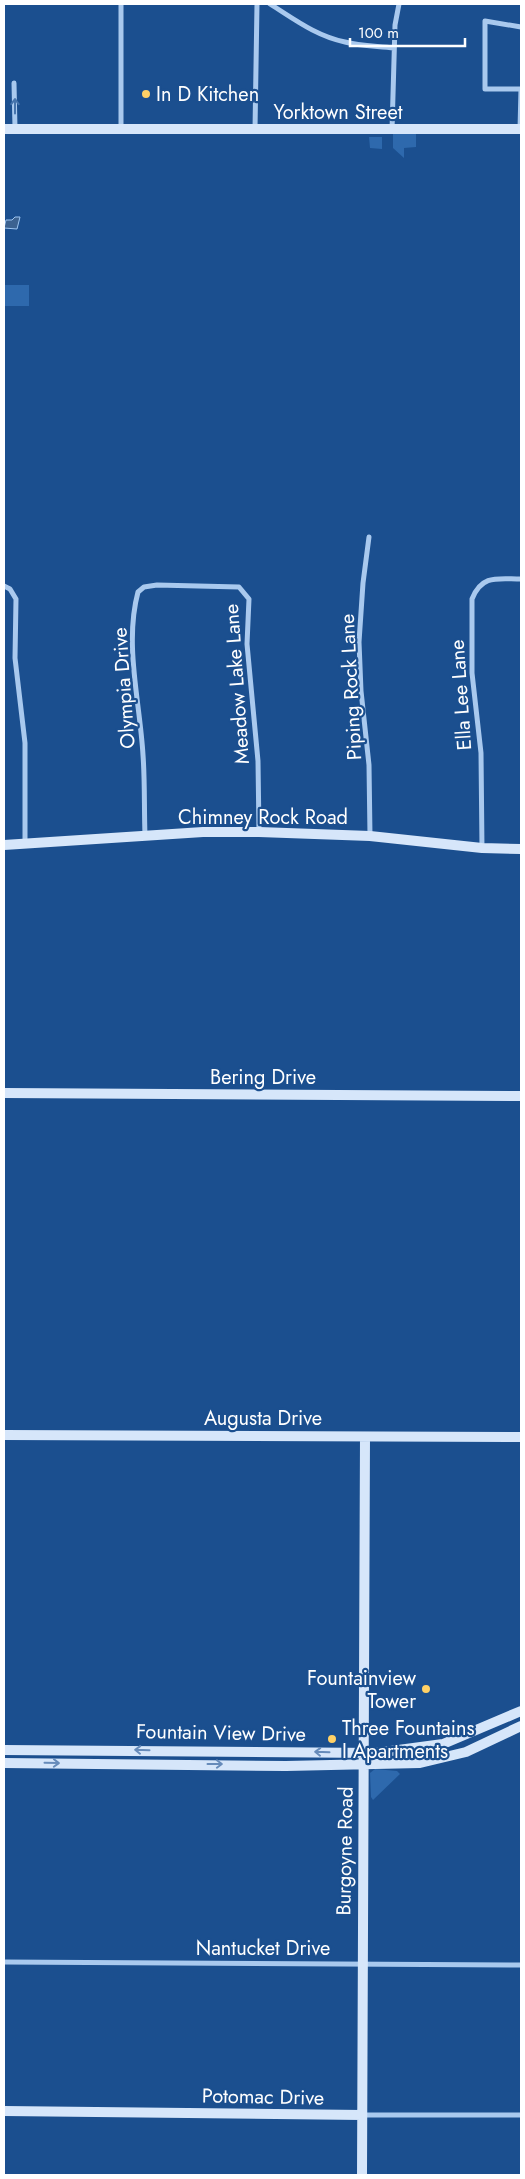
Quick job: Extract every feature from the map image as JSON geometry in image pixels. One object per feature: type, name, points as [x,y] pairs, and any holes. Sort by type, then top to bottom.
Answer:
[{"type":"street","points":[[121,4],[121,128]]},
{"type":"street","points":[[255,128],[257,4]]},
{"type":"street","points":[[270,4],[294,21],[325,36],[345,43],[394,48]]},
{"type":"street","points":[[392,130],[394,48],[398,4]]},
{"type":"street","points":[[520,129],[521,89],[485,88],[485,21],[521,26]]},
{"type":"street","points":[[14,83],[15,128]]},
{"type":"street","name":"Yorktown Street","points":[[4,128],[520,129]]},
{"type":"street","name":"Piping Rock Lane","points":[[369,537],[363,583],[359,642],[361,691],[369,765],[370,836]]},
{"type":"street","name":"Ella Lee Lane","points":[[482,848],[481,753],[472,673],[472,599],[476,588],[484,581],[521,579]]},
{"type":"street","name":"Meadow Lake Lane","points":[[190,585],[239,587],[249,599],[247,644],[258,760],[259,832]]},
{"type":"street","name":"Olympia Drive","points":[[145,835],[144,756],[136,685],[134,606],[138,592],[144,587],[190,585]]},
{"type":"street","points":[[4,586],[10,589],[16,599],[15,658],[25,743],[25,844]]},
{"type":"street","name":"Chimney Rock Road","points":[[4,845],[145,835],[259,832],[370,836],[482,848],[521,849]]},
{"type":"street","name":"Bering Drive","points":[[4,1093],[521,1096]]},
{"type":"street","name":"Augusta Drive","points":[[4,1435],[521,1437]]},
{"type":"street","name":"Burgoyne Road","points":[[362,2175],[365,1437]]},
{"type":"street","name":"Fountain View Drive","points":[[4,1750],[364,1752],[410,1749],[443,1744],[521,1711]]},
{"type":"street","points":[[495,1722],[501,1736]]},
{"type":"street","name":"Fountain View Drive","points":[[4,1763],[364,1765],[420,1763],[466,1752],[521,1726]]},
{"type":"street","points":[[78,1751],[78,1764]]},
{"type":"street","points":[[162,1751],[162,1764]]},
{"type":"street","points":[[244,1752],[244,1764]]},
{"type":"street","name":"Nantucket Drive","points":[[4,1962],[521,1965]]},
{"type":"street","name":"Potomac Drive","points":[[4,2112],[521,2115]]},
{"type":"shaded area","points":[[393,134],[416,134],[416,147],[404,148],[404,158],[393,148]]},
{"type":"shaded area","points":[[369,137],[382,137],[382,149],[370,148]]},
{"type":"shaded area","points":[[15,217],[20,217],[17,229],[4,228],[6,220],[12,220]]},
{"type":"shaded area","points":[[4,285],[29,285],[29,306],[4,306]]},
{"type":"shaded area","points":[[375,1769],[397,1771],[400,1774],[373,1800],[371,1797],[370,1773]]},
{"type":"place","name":"In D Kitchen","points":[[146,94]]},
{"type":"place","name":"Fountainview Tower","points":[[426,1689]]},
{"type":"place","name":"Three Fountains I Apartments","points":[[332,1739]]}]
